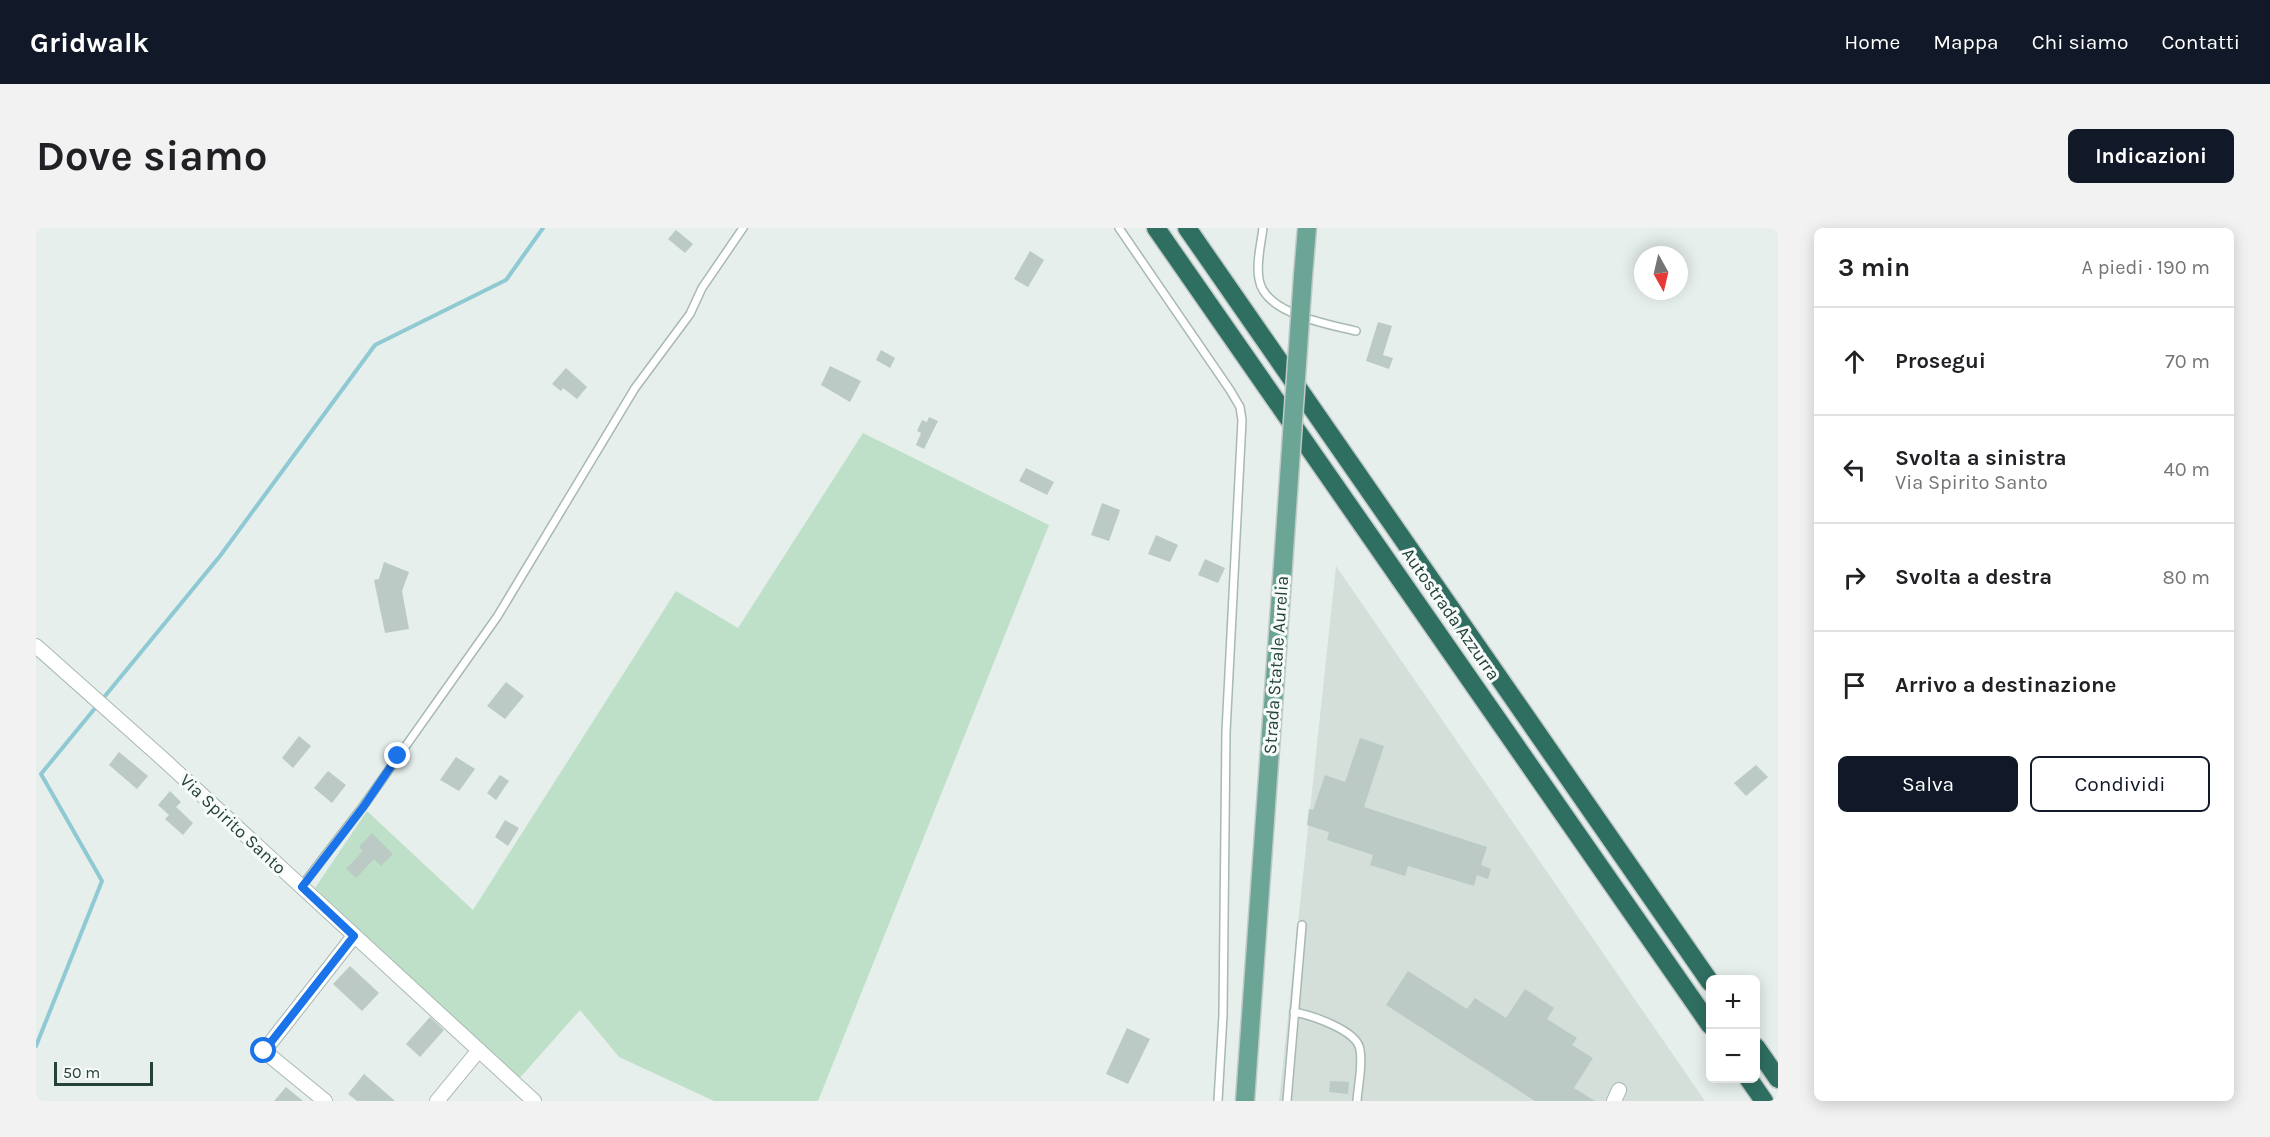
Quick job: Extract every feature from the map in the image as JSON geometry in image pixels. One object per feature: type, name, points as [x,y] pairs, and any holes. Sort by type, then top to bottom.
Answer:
[{"type":"highway","name":"Autostrada Azzurra","points":[[1188,228],[1706,976]]},
{"type":"highway","name":"Autostrada Azzurra","points":[[1158,232],[1706,1019]]},
{"type":"highway","points":[[1760,1054],[1778,1079]]},
{"type":"highway","points":[[1751,1083],[1764,1101]]},
{"type":"main road","name":"Strada Statale Aurelia","points":[[1245,1101],[1307,228]]},
{"type":"street","name":"Via Spirito Santo","points":[[36,646],[534,1101]]},
{"type":"street","points":[[325,1101],[264,1051],[354,936]]},
{"type":"street","points":[[436,1101],[479,1050]]},
{"type":"lane","points":[[302,887],[364,806],[497,617],[635,388],[690,314],[702,288],[743,228]]},
{"type":"lane","points":[[1119,228],[1230,390],[1240,407],[1242,420],[1226,732],[1223,1015],[1218,1101]]},
{"type":"lane","points":[[1263,228],[1259,280],[1266,295],[1292,313],[1356,332]]},
{"type":"lane","points":[[1287,1101],[1302,925]]},
{"type":"lane","points":[[1294,1012],[1311,1015],[1358,1041],[1360,1050],[1357,1101]]},
{"type":"shaded area","points":[[1336,566],[1705,1101],[1279,1101]]},
{"type":"green space","points":[[863,433],[1049,525],[818,1101],[714,1101],[619,1057],[580,1010],[518,1080],[315,888],[367,811],[473,910],[676,591],[738,628]]},
{"type":"building","points":[[676,230],[693,244],[685,253],[668,239]]},
{"type":"building","points":[[1030,251],[1044,260],[1028,287],[1014,279]]},
{"type":"building","points":[[1378,322],[1392,326],[1383,355],[1393,358],[1389,369],[1366,361]]},
{"type":"building","points":[[881,350],[895,358],[890,368],[876,360]]},
{"type":"building","points":[[830,366],[861,381],[850,402],[821,385]]},
{"type":"building","points":[[566,368],[587,387],[577,399],[563,388],[561,391],[552,384]]},
{"type":"building","points":[[929,417],[938,421],[924,449],[916,445],[921,433],[917,431],[922,420],[927,422]]},
{"type":"building","points":[[1026,468],[1054,482],[1047,495],[1019,481]]},
{"type":"building","points":[[1102,503],[1120,510],[1109,541],[1091,535]]},
{"type":"building","points":[[1156,535],[1178,545],[1170,562],[1148,554]]},
{"type":"building","points":[[1205,559],[1225,568],[1218,583],[1198,575]]},
{"type":"building","points":[[384,562],[409,572],[402,591],[409,629],[385,633],[374,580],[379,579]]},
{"type":"building","points":[[506,682],[524,696],[505,719],[487,706]]},
{"type":"building","points":[[299,736],[311,746],[293,768],[282,758]]},
{"type":"building","points":[[1360,738],[1384,746],[1364,807],[1487,847],[1481,865],[1491,869],[1488,879],[1477,875],[1474,886],[1408,866],[1405,876],[1370,865],[1373,855],[1327,840],[1329,832],[1307,825],[1309,809],[1313,810],[1325,775],[1345,782]]},
{"type":"building","points":[[119,752],[148,776],[137,789],[109,765]]},
{"type":"building","points":[[456,757],[475,769],[459,791],[440,780]]},
{"type":"building","points":[[1756,765],[1768,777],[1746,796],[1734,783]]},
{"type":"building","points":[[328,771],[346,785],[332,803],[314,788]]},
{"type":"building","points":[[500,775],[509,781],[496,800],[487,793]]},
{"type":"building","points":[[170,791],[181,802],[176,807],[193,823],[183,835],[165,819],[169,815],[158,805]]},
{"type":"building","points":[[505,820],[519,828],[508,846],[495,837]]},
{"type":"building","points":[[372,833],[393,854],[381,866],[374,859],[356,878],[346,869],[363,851],[359,847]]},
{"type":"building","points":[[350,966],[379,993],[362,1011],[333,984]]},
{"type":"building","points":[[1408,971],[1467,1009],[1475,998],[1506,1018],[1525,989],[1554,1008],[1547,1019],[1577,1038],[1572,1045],[1593,1058],[1574,1088],[1595,1101],[1535,1101],[1386,1005]]},
{"type":"building","points":[[430,1017],[444,1030],[420,1057],[406,1044]]},
{"type":"building","points":[[1127,1028],[1150,1039],[1128,1084],[1106,1074]]},
{"type":"building","points":[[364,1074],[395,1101],[357,1101],[348,1094]]},
{"type":"building","points":[[1330,1081],[1349,1082],[1348,1094],[1329,1092]]},
{"type":"building","points":[[286,1087],[303,1101],[274,1101]]},
{"type":"waterway","points":[[36,1046],[102,881],[41,774],[220,556],[375,345],[506,280],[543,228]]},
{"type":"route","points":[[264,1051],[354,936],[302,887],[364,806],[398,756]]}]
